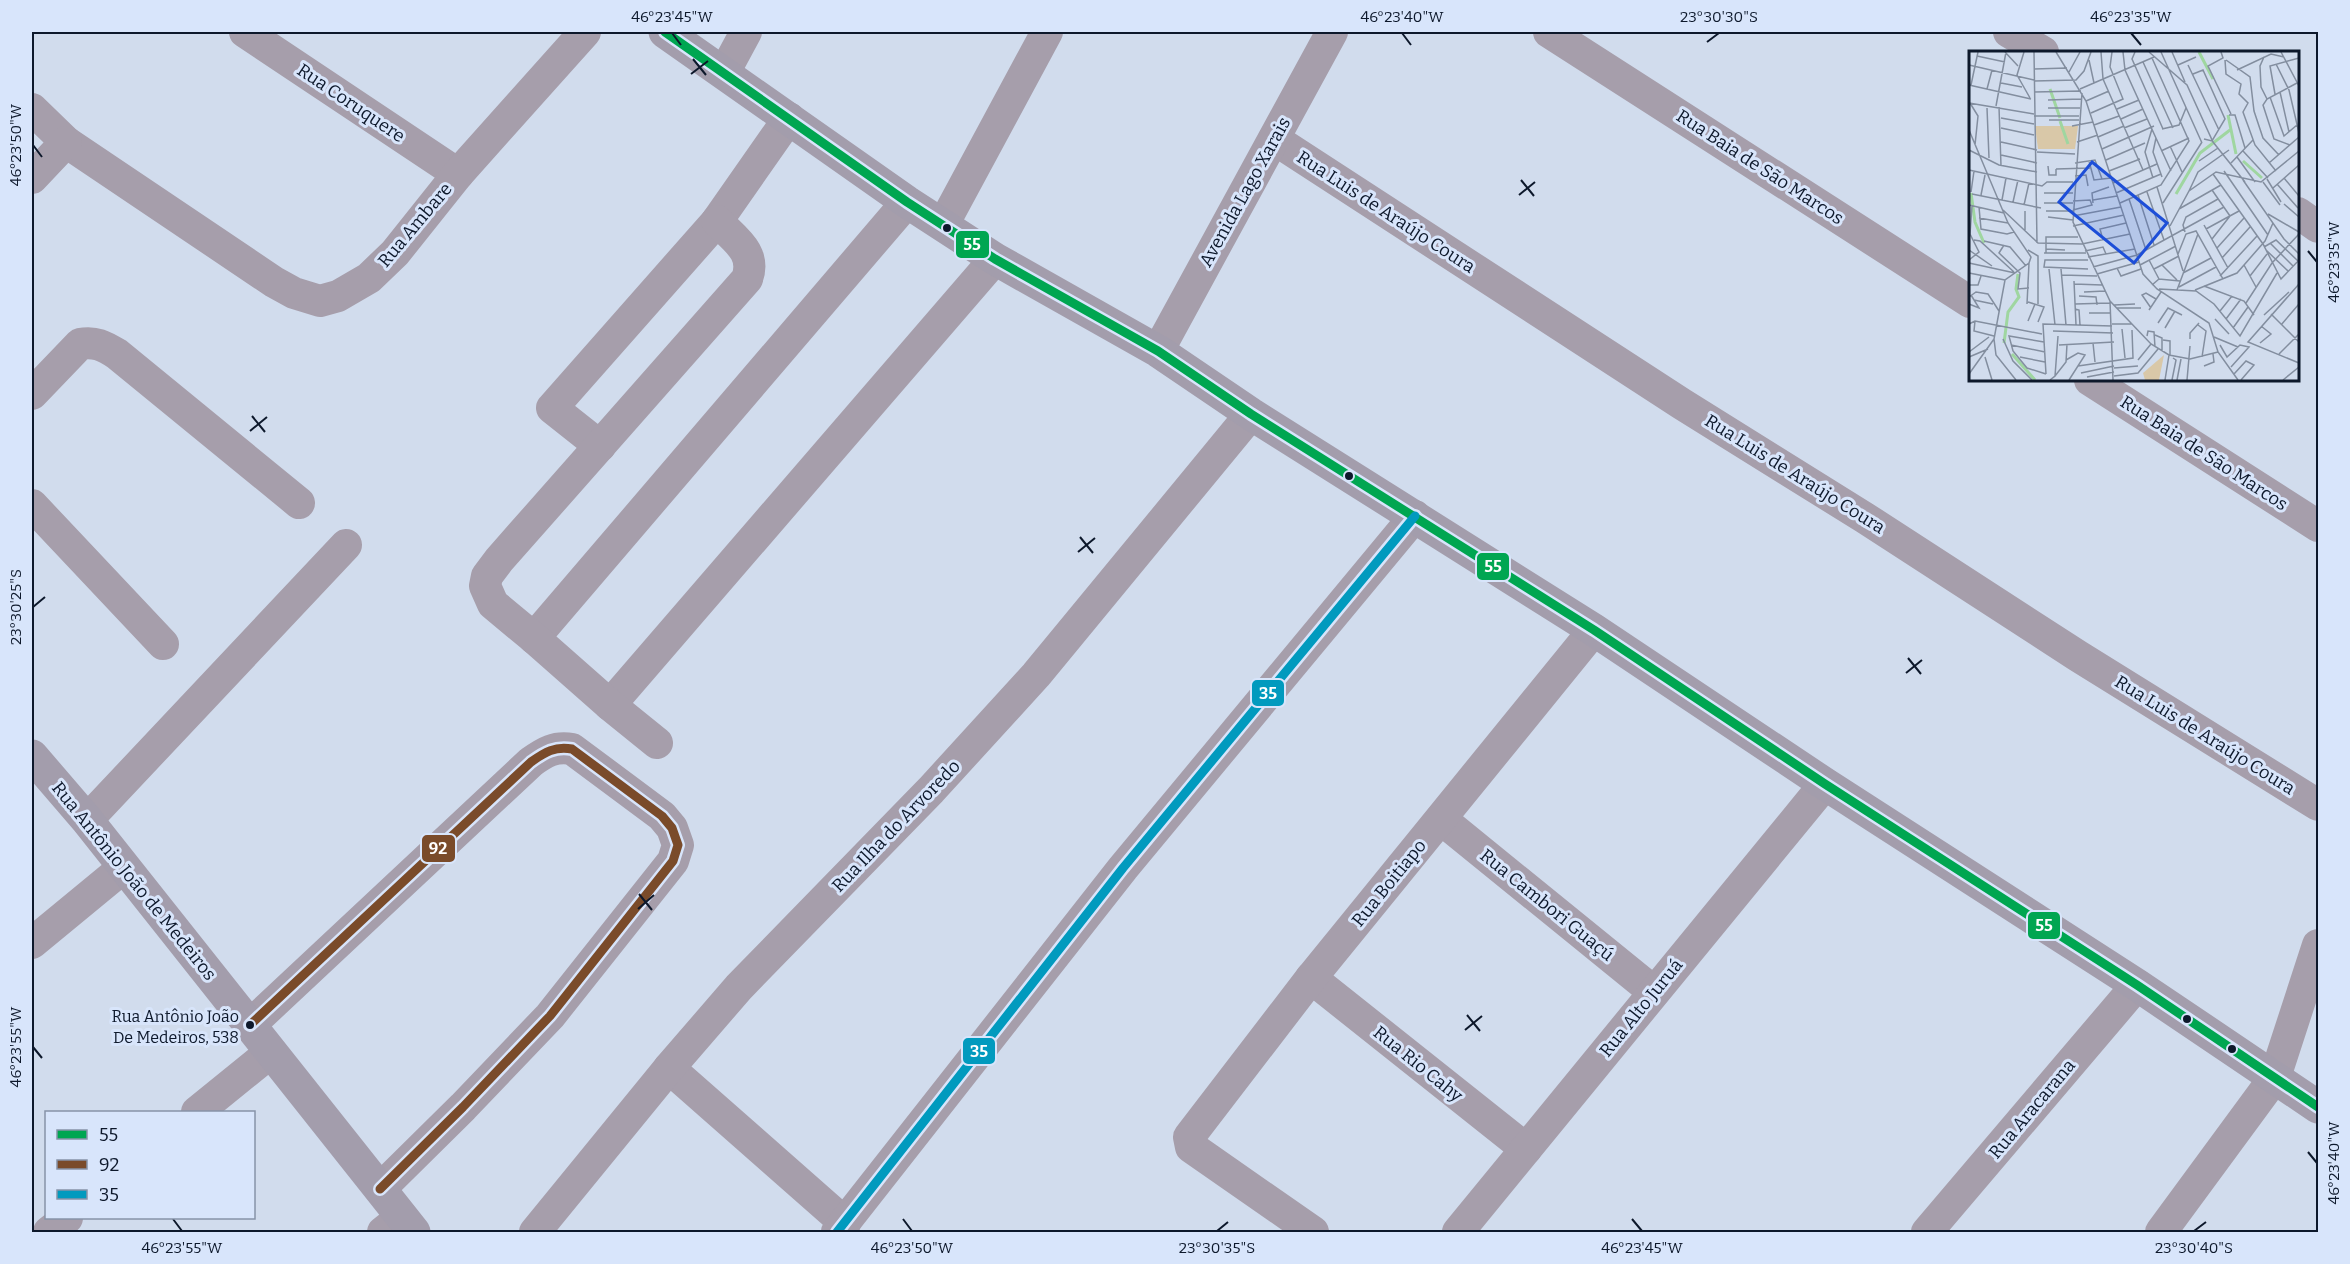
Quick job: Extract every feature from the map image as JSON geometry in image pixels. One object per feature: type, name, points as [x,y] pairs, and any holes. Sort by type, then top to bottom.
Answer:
[{"type":"main road","points":[[665,32],[907,202],[995,258],[1158,351],[1251,414],[1594,630],[2319,1107]]},
{"type":"main road","name":"Rua Antônio João de Medeiros","points":[[32,756],[87,820],[380,1188],[399,1228]]},
{"type":"street","name":"Rua Coruquere","points":[[245,32],[458,174]]},
{"type":"street","name":"Rua Ambare","points":[[32,109],[66,142],[274,282],[294,293],[320,301],[338,296],[369,278],[395,253],[458,174],[585,32]]},
{"type":"street","points":[[725,72],[746,32]]},
{"type":"street","points":[[943,225],[1047,32]]},
{"type":"street","name":"Avenida Lago Xarais","points":[[1158,351],[1332,32]]},
{"type":"street","name":"Rua Baia de São Marcos","points":[[1549,32],[1969,301]]},
{"type":"street","points":[[2009,32],[2041,51]]},
{"type":"street","points":[[600,446],[552,408],[717,221],[789,118]]},
{"type":"street","name":"Rua Luis de Araújo Coura","points":[[1274,139],[1682,404],[1865,518],[2088,662],[2319,805]]},
{"type":"street","points":[[32,178],[66,142]]},
{"type":"street","points":[[534,638],[907,202]]},
{"type":"street","points":[[2299,214],[2319,226]]},
{"type":"street","points":[[657,743],[493,604],[484,586],[487,576],[499,560],[747,279],[752,267],[746,251],[717,221]]},
{"type":"street","points":[[610,705],[995,258]]},
{"type":"street","points":[[32,394],[80,344],[89,342],[102,345],[117,354],[299,502]]},
{"type":"street","name":"Rua Baia de São Marcos","points":[[2092,381],[2319,526]]},
{"type":"street","name":"Rua Ilha do Arvoredo","points":[[535,1233],[669,1068],[740,987],[923,799],[1036,675],[1251,414]]},
{"type":"street","points":[[32,505],[163,644]]},
{"type":"street","points":[[669,1068],[841,1228],[1123,868],[1415,516]]},
{"type":"street","points":[[87,820],[346,545]]},
{"type":"street","name":"Rua Boitiapo","points":[[1313,1233],[1191,1147],[1189,1140],[1191,1134],[1311,978],[1594,630]]},
{"type":"street","points":[[250,1026],[531,762],[545,752],[560,747],[572,749],[669,823],[678,845],[673,861],[550,1016],[463,1107],[380,1188]]},
{"type":"street","name":"Rua Alto Juruá","points":[[1458,1233],[1825,784]]},
{"type":"street","name":"Rua Cambori Guaçú","points":[[1441,819],[1654,992]]},
{"type":"street","points":[[32,944],[123,868]]},
{"type":"street","points":[[2161,1233],[2275,1077],[2319,945]]},
{"type":"street","name":"Rua Rio Cahy","points":[[1311,978],[1526,1149]]},
{"type":"street","name":"Rua Aracarana","points":[[1927,1233],[2137,986]]},
{"type":"street","points":[[199,1111],[271,1052]]},
{"type":"street","points":[[49,1233],[66,1219]]},
{"type":"transit line","name":"55","points":[[665,32],[907,202],[995,259],[1158,351],[1251,414],[1594,630],[1825,784],[2137,985],[2318,1107]]},
{"type":"transit line","name":"35","points":[[837,1232],[1123,868],[1415,516]]},
{"type":"transit line","name":"92","points":[[250,1025],[531,762],[546,753],[560,748],[572,749],[662,816],[672,828],[678,845],[673,861],[550,1016],[380,1189]]},
{"type":"place","name":"Rua Antônio João De Medeiros, 538","points":[[250,1025]]}]
